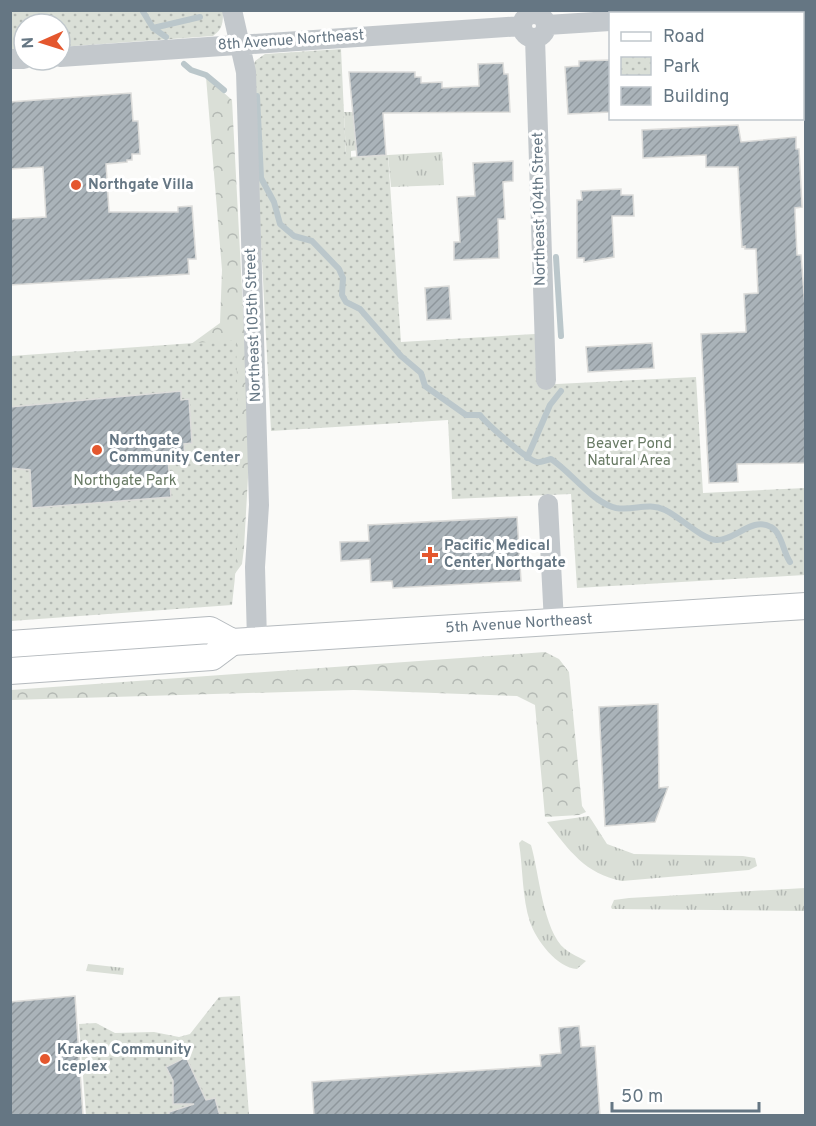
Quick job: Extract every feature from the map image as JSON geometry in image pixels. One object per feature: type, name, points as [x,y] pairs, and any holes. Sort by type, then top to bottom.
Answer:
[{"type":"main road","name":"5th Avenue Northeast","points":[[10,644],[210,630],[245,641],[806,606]]},
{"type":"main road","name":"5th Avenue Northeast","points":[[10,671],[212,657],[245,641]]},
{"type":"street","name":"Northeast 105th Street","points":[[232,10],[246,72],[259,505],[255,567],[245,641]]},
{"type":"street","points":[[744,12],[767,10]]},
{"type":"street","name":"8th Avenue Northeast","points":[[72,56],[534,23],[609,21]]},
{"type":"street","name":"Northeast 104th Street","points":[[534,23],[546,380]]},
{"type":"street","points":[[548,504],[554,623]]},
{"type":"green space","points":[[11,11],[223,11],[221,28],[213,36],[72,46],[72,12],[12,12],[11,50]]},
{"type":"green space","name":"Beaver Pond Natural Area","points":[[341,49],[346,157],[388,155],[401,342],[535,334],[537,385],[696,377],[703,493],[805,488],[805,575],[577,588],[571,494],[452,499],[448,420],[271,431],[252,72],[255,61],[265,54]]},
{"type":"green space","points":[[206,77],[232,100],[250,442],[244,548],[242,564],[234,575],[187,347],[220,323],[222,270]]},
{"type":"green space","points":[[344,112],[355,112],[378,142],[378,156],[359,157],[358,150],[351,151],[351,157],[346,157]]},
{"type":"green space","points":[[442,152],[444,185],[391,187],[388,155]]},
{"type":"green space","name":"Northgate Park","points":[[236,340],[239,506],[232,605],[11,621],[11,356]]},
{"type":"green space","points":[[545,652],[559,659],[569,672],[582,806],[586,812],[579,815],[545,817],[535,705],[517,696],[354,690],[11,700],[11,690]]},
{"type":"green space","points":[[589,816],[607,844],[634,854],[743,856],[755,858],[757,866],[749,870],[622,881],[609,878],[588,867],[579,859],[547,822]]},
{"type":"green space","points":[[522,840],[531,845],[552,929],[567,951],[586,961],[577,969],[562,964],[548,952],[530,922],[524,893],[519,843]]},
{"type":"green space","points":[[805,888],[805,911],[612,909],[611,907],[614,900],[629,898]]},
{"type":"green space","points":[[88,964],[124,968],[123,975],[86,971]]},
{"type":"green space","points":[[240,996],[249,1115],[86,1115],[79,1024],[96,1023],[115,1033],[154,1032],[179,1037],[190,1034],[219,997]]},
{"type":"building","points":[[609,60],[609,112],[568,114],[565,67],[579,66],[579,61]]},
{"type":"building","points":[[503,63],[504,74],[508,74],[510,112],[383,113],[386,155],[357,157],[349,72],[415,72],[415,77],[421,77],[421,83],[442,82],[442,88],[479,86],[478,64]]},
{"type":"building","name":"Northgate Villa","points":[[131,93],[133,121],[138,121],[140,154],[132,154],[132,160],[127,160],[127,162],[106,164],[109,212],[178,212],[178,207],[192,206],[196,259],[188,259],[189,274],[10,285],[10,219],[46,217],[43,167],[10,169],[10,102]]},
{"type":"building","points":[[738,125],[741,142],[796,137],[796,149],[799,149],[802,207],[795,208],[795,212],[797,255],[801,255],[806,320],[806,463],[737,464],[738,482],[709,483],[701,334],[746,332],[744,294],[758,293],[756,249],[742,247],[738,167],[706,167],[706,155],[643,158],[642,130]]},
{"type":"building","points":[[513,161],[513,181],[503,182],[505,219],[498,219],[499,258],[454,260],[454,242],[460,242],[457,197],[475,196],[473,163]]},
{"type":"building","points":[[621,189],[621,195],[633,195],[634,216],[612,216],[614,257],[584,262],[584,258],[577,258],[577,200],[582,200],[581,191]]},
{"type":"building","points":[[449,286],[451,319],[427,320],[425,288]]},
{"type":"building","points":[[652,343],[654,368],[588,372],[586,347]]},
{"type":"building","name":"Northgate Community Center","points":[[181,391],[181,400],[189,399],[192,443],[184,444],[185,456],[168,458],[171,497],[32,508],[30,470],[10,468],[10,407]]},
{"type":"building","name":"Pacific Medical Center Northgate","points":[[517,517],[521,581],[393,588],[392,581],[371,582],[370,559],[341,561],[340,542],[369,541],[368,525]]},
{"type":"building","points":[[658,704],[659,788],[668,787],[655,822],[605,826],[599,707]]},
{"type":"building","name":"Kraken Community Iceplex","points":[[75,996],[83,1116],[10,1116],[10,1002]]},
{"type":"building","points":[[579,1026],[581,1047],[595,1046],[600,1116],[314,1116],[312,1082],[541,1066],[540,1055],[561,1053],[559,1028]]},
{"type":"building","points":[[186,1057],[206,1100],[215,1098],[220,1116],[169,1116],[169,1112],[194,1104],[173,1104],[173,1081],[166,1067]]},
{"type":"waterway","points":[[142,10],[153,28],[166,37]]},
{"type":"waterway","points":[[153,28],[200,17]]},
{"type":"waterway","points":[[184,64],[191,70],[206,75],[224,90]]},
{"type":"waterway","points":[[257,96],[261,178],[274,202],[280,224],[294,236],[312,241],[339,269],[343,278],[342,295],[346,302],[360,309],[401,356],[421,373],[425,386],[466,415],[480,415],[507,441],[532,460],[542,462],[551,459],[607,505],[623,509],[659,508],[671,513],[704,536],[716,540],[764,524],[778,534],[790,562]]},
{"type":"waterway","points":[[556,257],[561,336]]},
{"type":"waterway","points":[[527,458],[550,405],[561,391]]},
{"type":"place","name":"Northgate Villa","points":[[76,185]]},
{"type":"place","name":"Northgate Community Center","points":[[97,450]]},
{"type":"place","name":"Pacific Medical Center Northgate","points":[[430,555]]},
{"type":"place","name":"Kraken Community Iceplex","points":[[45,1059]]}]
